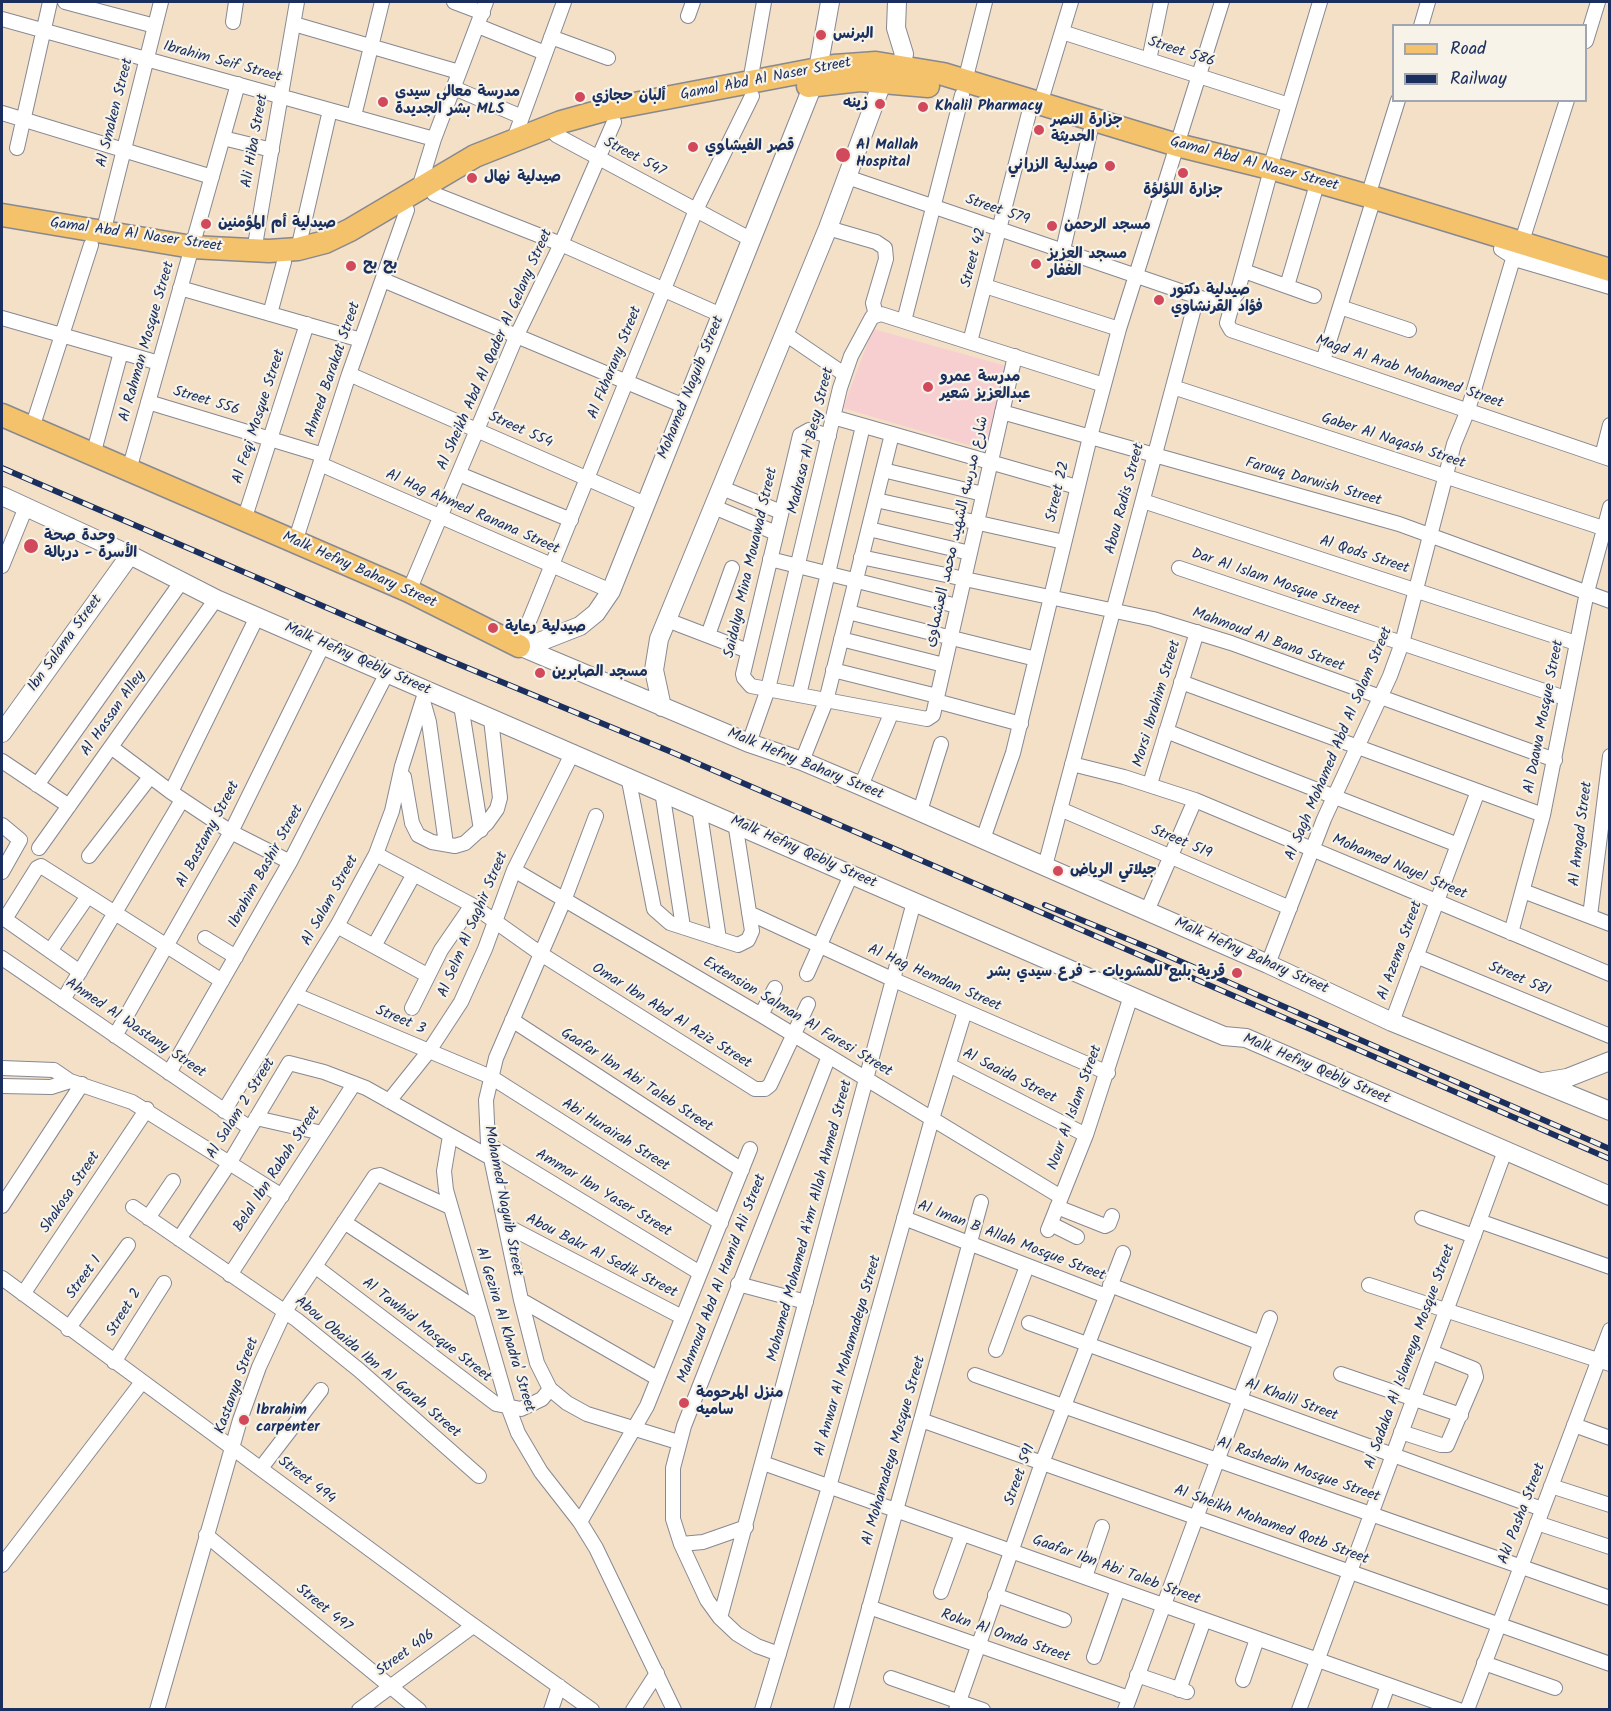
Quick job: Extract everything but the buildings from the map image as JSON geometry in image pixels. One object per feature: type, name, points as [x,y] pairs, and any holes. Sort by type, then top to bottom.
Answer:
[{"type":"main road","name":"Gamal Abd Al Naser Street","points":[[190,254],[254,251],[315,255],[345,244],[406,210],[426,191],[475,156],[514,138],[600,111],[816,77],[892,73],[923,85],[964,88],[1175,150]]},
{"type":"main road","name":"Gamal Abd Al Naser Street","points":[[2,229],[97,239],[236,264],[291,255],[344,234],[488,162],[556,135],[751,89]]},
{"type":"main road","name":"Gamal Abd Al Naser Street","points":[[1034,108],[1090,132],[1270,172],[1476,231],[1515,247],[1610,270]]},
{"type":"main road","name":"Gamal Abd Al Naser Street","points":[[1270,172],[1315,191],[1371,201],[1610,279]]},
{"type":"main road","name":"Gamal Abd Al Naser Street","points":[[2,215],[97,239]]},
{"type":"main road","name":"Malk Hefny Bahary Street","points":[[2,415],[409,591],[522,647]]},
{"type":"street","points":[[17,148],[50,2]]},
{"type":"street","points":[[65,2],[155,26]]},
{"type":"street","name":"Al Smaken Street","points":[[32,428],[97,239],[124,150],[161,2]]},
{"type":"street","points":[[233,22],[236,2]]},
{"type":"street","name":"Ali Hiba Street","points":[[254,251],[297,2]]},
{"type":"street","points":[[354,116],[382,2]]},
{"type":"street","points":[[454,2],[482,13],[545,53]]},
{"type":"street","points":[[514,138],[564,2]]},
{"type":"street","points":[[688,16],[693,2]]},
{"type":"street","name":"Al Fkharany Street","points":[[522,647],[696,210],[751,89],[764,2]]},
{"type":"street","name":"Mohamed Naguib Street","points":[[522,647],[580,626],[596,613],[611,591],[816,77],[830,2]]},
{"type":"street","points":[[663,706],[654,660],[667,620],[847,177],[892,73],[904,54],[896,28],[897,2]]},
{"type":"street","points":[[904,321],[986,2]]},
{"type":"street","name":"Street 42","points":[[970,342],[1034,108],[1071,2]]},
{"type":"street","points":[[1149,60],[1161,2]]},
{"type":"street","name":"Street 22","points":[[983,839],[1005,783],[1021,724],[1077,487],[1119,329],[1222,2]]},
{"type":"street","points":[[1204,299],[1226,302],[1234,298],[1244,271],[1270,172],[1320,2]]},
{"type":"street","points":[[1422,24],[1428,2]]},
{"type":"street","points":[[1587,38],[1598,2]]},
{"type":"street","points":[[482,13],[434,140],[426,191],[561,244],[721,315]]},
{"type":"street","name":"Ibrahim Seif Street","points":[[2,19],[434,140]]},
{"type":"street","points":[[294,24],[459,72]]},
{"type":"street","name":"Street 586","points":[[1062,32],[1289,105]]},
{"type":"street","points":[[551,38],[608,58]]},
{"type":"street","name":"Al Rahman Mosque Street","points":[[129,470],[238,84]]},
{"type":"street","points":[[454,88],[522,117]]},
{"type":"street","points":[[1323,361],[1371,201],[1397,102]]},
{"type":"street","name":"Al Sagh Mohamed Abd Al Salam Street","points":[[1268,964],[1312,849],[1402,643],[1454,444],[1468,410],[1515,247],[1565,102]]},
{"type":"street","points":[[270,314],[291,255],[330,110]]},
{"type":"street","points":[[2,113],[212,177]]},
{"type":"street","name":"Al Sheikh Abd Al Qader Al Gelany Street","points":[[409,591],[518,335],[561,244],[614,122]]},
{"type":"street","points":[[1063,250],[1090,132]]},
{"type":"street","name":"Street 547","points":[[556,135],[752,240]]},
{"type":"street","points":[[223,138],[272,150]]},
{"type":"street","name":"Street 579","points":[[847,177],[1204,299]]},
{"type":"street","points":[[1287,286],[1315,191]]},
{"type":"street","name":"Ahmed Barakat Street","points":[[295,542],[349,374],[406,210]]},
{"type":"street","points":[[828,228],[876,242],[885,248],[886,259],[873,303],[876,315],[904,321],[1104,385]]},
{"type":"street","points":[[1515,247],[1610,258]]},
{"type":"street","points":[[1515,247],[1610,287]]},
{"type":"street","points":[[1244,271],[1314,296]]},
{"type":"street","points":[[383,279],[684,406]]},
{"type":"street","points":[[985,286],[1119,329]]},
{"type":"street","points":[[180,288],[361,340]]},
{"type":"street","name":"Magd Al Arab Mohamed Street","points":[[1234,298],[1227,322],[1231,330],[1606,457]]},
{"type":"street","name":"Abou Radis Street","points":[[1045,866],[1194,308],[1204,299]]},
{"type":"street","points":[[1340,307],[1409,330]]},
{"type":"street","name":"Madrasa Al Besy Street","points":[[750,743],[768,689],[844,374],[859,339],[876,315]]},
{"type":"street","points":[[2,318],[159,363]]},
{"type":"street","name":"Al Feqi Mosque Street","points":[[244,520],[307,324]]},
{"type":"street","points":[[784,333],[844,374]]},
{"type":"street","points":[[93,455],[121,352]]},
{"type":"street","name":"شارع مدرسه الشهيد محمد العشماوى","points":[[935,704],[1015,356]]},
{"type":"street","name":"Street 554","points":[[349,374],[645,504]]},
{"type":"street","name":"Gaber Al Naqash Street","points":[[1173,387],[1603,528]]},
{"type":"street","name":"Street 556","points":[[148,402],[270,439],[321,460]]},
{"type":"street","name":"Farouq Darwish Street","points":[[1002,412],[1431,535],[1610,601]]},
{"type":"street","points":[[833,417],[1077,487]]},
{"type":"street","points":[[1606,457],[1610,425]]},
{"type":"street","points":[[799,695],[863,426]]},
{"type":"street","name":"Saidalya Mina Mouawad Street","points":[[829,436],[807,430],[800,435],[748,651],[743,674],[745,681],[751,686],[924,720],[935,704]]},
{"type":"street","points":[[802,761],[826,700],[892,434]]},
{"type":"street","name":"Al Hag Ahmed Ranana Street","points":[[321,460],[440,518],[611,591]]},
{"type":"street","points":[[884,470],[983,494]]},
{"type":"street","points":[[459,474],[571,520]]},
{"type":"street","points":[[722,488],[782,512]]},
{"type":"street","name":"Malk Hefny Qebly Street","points":[[2,496],[130,555],[216,599],[387,673],[424,695],[460,705],[573,752],[1224,1036],[1246,1038],[1610,1196]]},
{"type":"street","points":[[876,500],[1064,542]]},
{"type":"street","name":"Al Qods Street","points":[[1143,501],[1576,643]]},
{"type":"street","points":[[2,564],[26,507]]},
{"type":"street","points":[[714,507],[776,533]]},
{"type":"street","name":"Al Daawa Mosque Street","points":[[1511,933],[1543,814],[1587,592],[1610,507]]},
{"type":"street","points":[[868,529],[970,553]]},
{"type":"street","name":"Ibn Salama Street","points":[[2,733],[130,555]]},
{"type":"street","name":"Mahmoud Al Bana Street","points":[[861,557],[1153,619],[1197,632],[1379,699],[1555,760]]},
{"type":"street","points":[[770,559],[957,606]]},
{"type":"street","points":[[708,635],[732,568]]},
{"type":"street","name":"Dar Al Islam Mosque Street","points":[[1179,568],[1566,698]]},
{"type":"street","points":[[37,785],[182,581]]},
{"type":"street","name":"Al Hassan Alley","points":[[39,848],[216,599]]},
{"type":"street","points":[[848,612],[1036,659]]},
{"type":"street","points":[[63,1000],[115,913],[176,796],[256,616]]},
{"type":"street","points":[[667,620],[748,651]]},
{"type":"street","name":"Morsi Ibrahim Street","points":[[1150,784],[1197,632]]},
{"type":"street","points":[[841,639],[944,664]]},
{"type":"street","name":"Al Bastamy Street","points":[[116,1036],[231,832],[323,645]]},
{"type":"street","name":"Malk Hefny Bahary Street","points":[[522,647],[750,743],[802,761],[861,786],[1268,964],[1392,1022],[1610,1111]]},
{"type":"street","points":[[833,670],[935,704],[1021,724]]},
{"type":"street","name":"Ibrahim Bashir Street","points":[[169,1073],[290,862],[387,673]]},
{"type":"street","points":[[1181,682],[1543,814]]},
{"type":"street","points":[[424,695],[446,844]]},
{"type":"street","name":"Al Salam Street","points":[[224,1111],[338,926],[376,854],[392,811],[402,766],[424,695]]},
{"type":"street","points":[[460,705],[481,830]]},
{"type":"street","points":[[861,786],[891,714]]},
{"type":"street","points":[[402,766],[414,829],[423,840],[446,844],[465,843],[481,830],[497,809],[500,798],[491,718]]},
{"type":"street","points":[[1166,731],[1458,845]]},
{"type":"street","points":[[920,812],[941,744]]},
{"type":"street","points":[[111,747],[176,796],[231,832],[290,862]]},
{"type":"street","name":"Al Selm Al Saghir Street","points":[[389,1101],[446,1028],[474,976],[514,870],[573,752]]},
{"type":"street","name":"Al Amgad Street","points":[[1590,916],[1610,756]]},
{"type":"street","points":[[2,761],[69,806]]},
{"type":"street","name":"Mohamed Nayel Street","points":[[1072,764],[1150,784],[1194,800],[1610,974]]},
{"type":"street","points":[[628,776],[652,902],[663,920],[738,945],[744,944],[752,931],[735,822]]},
{"type":"street","points":[[89,856],[150,777]]},
{"type":"street","points":[[662,791],[683,927]]},
{"type":"street","name":"Al Azema Street","points":[[1392,1022],[1478,791]]},
{"type":"street","points":[[1147,911],[1194,800]]},
{"type":"street","points":[[699,807],[719,939]]},
{"type":"street","name":"Street 519","points":[[1060,809],[1290,908]]},
{"type":"street","name":"Mohamed Naguib Street","points":[[596,816],[565,898],[512,1020],[491,1077],[486,1100],[488,1143],[521,1300],[537,1363],[550,1389],[567,1403],[586,1413],[678,1442]]},
{"type":"street","points":[[2,825],[17,835],[20,843],[2,872]]},
{"type":"street","name":"Omar Ibn Abd Al Aziz Street","points":[[376,854],[472,905],[541,954],[755,1089],[765,1089],[770,1085],[808,1004]]},
{"type":"street","points":[[80,972],[3,918],[40,866],[222,981]]},
{"type":"street","name":"Extension Salman Al Faresi Street","points":[[514,870],[794,1034],[932,1119],[1059,1202],[1105,1226],[1109,1224],[1112,1216]]},
{"type":"street","points":[[374,946],[414,874]]},
{"type":"street","points":[[807,974],[851,875]]},
{"type":"street","points":[[1523,891],[1610,924]]},
{"type":"street","points":[[50,951],[88,896]]},
{"type":"street","name":"Mohamed Mohamed A'mr Allah Ahmed Street","points":[[720,1618],[914,902]]},
{"type":"street","points":[[412,1008],[428,975],[456,927],[472,905]]},
{"type":"street","name":"Al Hag Hemdan Street","points":[[749,913],[894,980],[1108,1072]]},
{"type":"street","points":[[338,926],[428,975]]},
{"type":"street","points":[[205,939],[236,957]]},
{"type":"street","name":"Street 581","points":[[1416,956],[1610,1036]]},
{"type":"street","name":"Ahmed Al Wastany Street","points":[[2,958],[224,1111],[253,1123]]},
{"type":"street","points":[[761,1015],[775,988]]},
{"type":"street","name":"Street 3","points":[[296,995],[491,1077]]},
{"type":"street","name":"Nour Al Islam Street","points":[[1077,1237],[1049,1227],[1086,1135],[1131,996]]},
{"type":"street","name":"Al Anwar Al Mohamadeya Street","points":[[762,1710],[829,1487],[932,1119],[965,1011]]},
{"type":"street","name":"Gaafar Ibn Abi Taleb Street","points":[[512,1020],[742,1170]]},
{"type":"street","name":"Mahmoud Abd Al Hamid Ali Street","points":[[779,1654],[758,1646],[737,1634],[720,1618],[707,1600],[681,1544],[673,1519],[673,1468],[678,1442],[829,1056]]},
{"type":"street","points":[[1543,1082],[1575,1075],[1610,1061]]},
{"type":"street","name":"Al Salam 2 Street","points":[[179,1239],[230,1161],[289,1063],[354,1084],[491,1158]]},
{"type":"street","name":"Al Saaida Street","points":[[949,1065],[1086,1135]]},
{"type":"street","points":[[2,1068],[45,1068],[63,1074],[76,1083],[117,1095],[147,1109],[282,1196]]},
{"type":"street","name":"Abi Hurairah Street","points":[[491,1077],[721,1223]]},
{"type":"street","points":[[2,1086],[51,1087],[76,1083]]},
{"type":"street","points":[[2,1206],[76,1083]]},
{"type":"street","name":"Belal Ibn Rabah Street","points":[[230,1275],[354,1084]]},
{"type":"street","name":"Shakosa Street","points":[[23,1294],[147,1109]]},
{"type":"street","points":[[253,1123],[322,1133]]},
{"type":"street","name":"Al Gezira Al Khadra' Street","points":[[450,1136],[444,1171],[450,1207],[518,1433],[541,1472],[580,1522],[596,1548],[674,1710]]},
{"type":"street","name":"Ammar Ibn Yaser Street","points":[[488,1143],[700,1273]]},
{"type":"street","points":[[580,1522],[636,1430],[750,1149]]},
{"type":"street","name":"Al Sadaka Al Islameya Mosque Street","points":[[1299,1710],[1505,1150]]},
{"type":"street","name":"Kastanya Street","points":[[162,1707],[206,1535],[252,1384],[285,1311],[377,1175],[450,1207]]},
{"type":"street","points":[[148,1218],[173,1181]]},
{"type":"street","name":"Al Mohamadeya Mosque Street","points":[[841,1710],[981,1202]]},
{"type":"street","name":"Abou Obaida Ibn Al Garah Street","points":[[133,1207],[285,1311],[359,1370],[479,1476]]},
{"type":"street","name":"Al Iman B Allah Mosque Street","points":[[904,1218],[1027,1266],[1108,1290],[1261,1343]]},
{"type":"street","points":[[1422,1218],[1473,1236]]},
{"type":"street","points":[[1479,1221],[1610,1267]]},
{"type":"street","points":[[344,1222],[480,1311]]},
{"type":"street","name":"Abou Bakr Al Sedik Street","points":[[505,1225],[682,1317]]},
{"type":"street","name":"Street 1","points":[[68,1329],[128,1245]]},
{"type":"street","name":"Street 591","points":[[957,1705],[1042,1463],[1123,1253]]},
{"type":"street","points":[[996,1350],[1027,1266]]},
{"type":"street","name":"Al Tawhid Mosque Street","points":[[316,1267],[484,1397],[509,1409]]},
{"type":"street","name":"Street 494","points":[[2,1278],[473,1626],[592,1710]]},
{"type":"street","name":"Street 2","points":[[114,1362],[164,1283]]},
{"type":"street","points":[[738,1284],[806,1302]]},
{"type":"street","points":[[1369,1285],[1604,1362]]},
{"type":"street","points":[[521,1300],[657,1378]]},
{"type":"street","points":[[1127,1704],[1270,1318]]},
{"type":"street","name":"Al Khalil Street","points":[[1029,1323],[1542,1509]]},
{"type":"street","name":"Akl Pasha Street","points":[[1467,1710],[1574,1425],[1604,1362],[1610,1330]]},
{"type":"street","points":[[1401,1432],[1444,1446],[1450,1442],[1476,1377],[1476,1371],[1431,1352]]},
{"type":"street","points":[[1341,1374],[1461,1415]]},
{"type":"street","name":"Al Rashedin Mosque Street","points":[[975,1375],[1610,1598]]},
{"type":"street","points":[[2,1565],[142,1382]]},
{"type":"street","points":[[509,1409],[532,1405],[550,1389]]},
{"type":"street","points":[[261,1468],[321,1390]]},
{"type":"street","name":"Al Sheikh Mohamed Qotb Street","points":[[921,1420],[1610,1664]]},
{"type":"street","points":[[1574,1425],[1610,1438]]},
{"type":"street","name":"Gaafar Ibn Abi Taleb Street","points":[[763,1463],[1459,1710]]},
{"type":"street","points":[[1551,1486],[1610,1505]]},
{"type":"street","points":[[1537,1523],[1610,1547]]},
{"type":"street","points":[[681,1544],[714,1539],[746,1527]]},
{"type":"street","points":[[1085,1577],[1102,1527]]},
{"type":"street","points":[[941,1592],[962,1534]]},
{"type":"street","name":"Street 497","points":[[206,1535],[419,1710]]},
{"type":"street","points":[[1094,1657],[1118,1589]]},
{"type":"street","points":[[995,1595],[1064,1620]]},
{"type":"street","name":"Rokn Al Omda Street","points":[[869,1607],[977,1645],[1127,1704]]},
{"type":"street","points":[[1137,1675],[1183,1691],[1204,1620]]},
{"type":"street","name":"Street 406","points":[[359,1710],[473,1626]]},
{"type":"street","points":[[1243,1680],[1257,1639]]},
{"type":"street","points":[[1484,1663],[1556,1688]]},
{"type":"street","points":[[633,1710],[657,1673]]},
{"type":"street","points":[[891,1678],[957,1705],[983,1710]]},
{"type":"street","points":[[1379,1710],[1388,1685]]},
{"type":"street","points":[[551,1710],[559,1686]]},
{"type":"shaded area","name":"مدرسة عمرو عبدالعزيز شعير","points":[[873,329],[1010,367],[989,451],[843,408]]},
{"type":"railway","points":[[2,468],[446,659],[669,751],[1610,1159]]},
{"type":"railway","points":[[1045,905],[1159,952],[1610,1149]]},
{"type":"place","name":"البرنس","points":[[821,35]]},
{"type":"place","name":"ألبان حجازي","points":[[580,97]]},
{"type":"place","name":"مدرسة معالي سيدي بشر الجديدة MLS","points":[[383,102]]},
{"type":"place","name":"زينه","points":[[880,104]]},
{"type":"place","name":"Khalil Pharmacy","points":[[923,107]]},
{"type":"place","name":"جزارة النصر الحديثة","points":[[1039,130]]},
{"type":"place","name":"قصر الفيشاوي","points":[[693,147]]},
{"type":"place","name":"Al Mallah Hospital","points":[[843,155]]},
{"type":"place","name":"صيدلية الزراني","points":[[1110,166]]},
{"type":"place","name":"جزارة اللؤلؤة","points":[[1183,173]]},
{"type":"place","name":"صيدلية نهال","points":[[472,178]]},
{"type":"place","name":"صيدلية أم المؤمنين","points":[[206,224]]},
{"type":"place","name":"مسجد الرحمن","points":[[1052,226]]},
{"type":"place","name":"مسجد العزيز الغفار","points":[[1036,264]]},
{"type":"place","name":"بح بح","points":[[351,266]]},
{"type":"place","name":"صيدلية دكتور فؤاد القرنشاوي","points":[[1159,300]]},
{"type":"place","name":"مدرسة عمرو عبدالعزيز شعير","points":[[928,387]]},
{"type":"place","name":"وحدة صحة الأسرة - دربالة","points":[[31,546]]},
{"type":"place","name":"صيدلية رعاية","points":[[493,628]]},
{"type":"place","name":"مسجد الصابرين","points":[[540,673]]},
{"type":"place","name":"جيلاتي الرياض","points":[[1058,871]]},
{"type":"place","name":"قرية بلبع للمشويات - فرع سيدي بشر","points":[[1237,973]]},
{"type":"place","name":"منزل المرحومة ساميه","points":[[684,1403]]},
{"type":"place","name":"Ibrahim carpenter","points":[[244,1420]]}]
